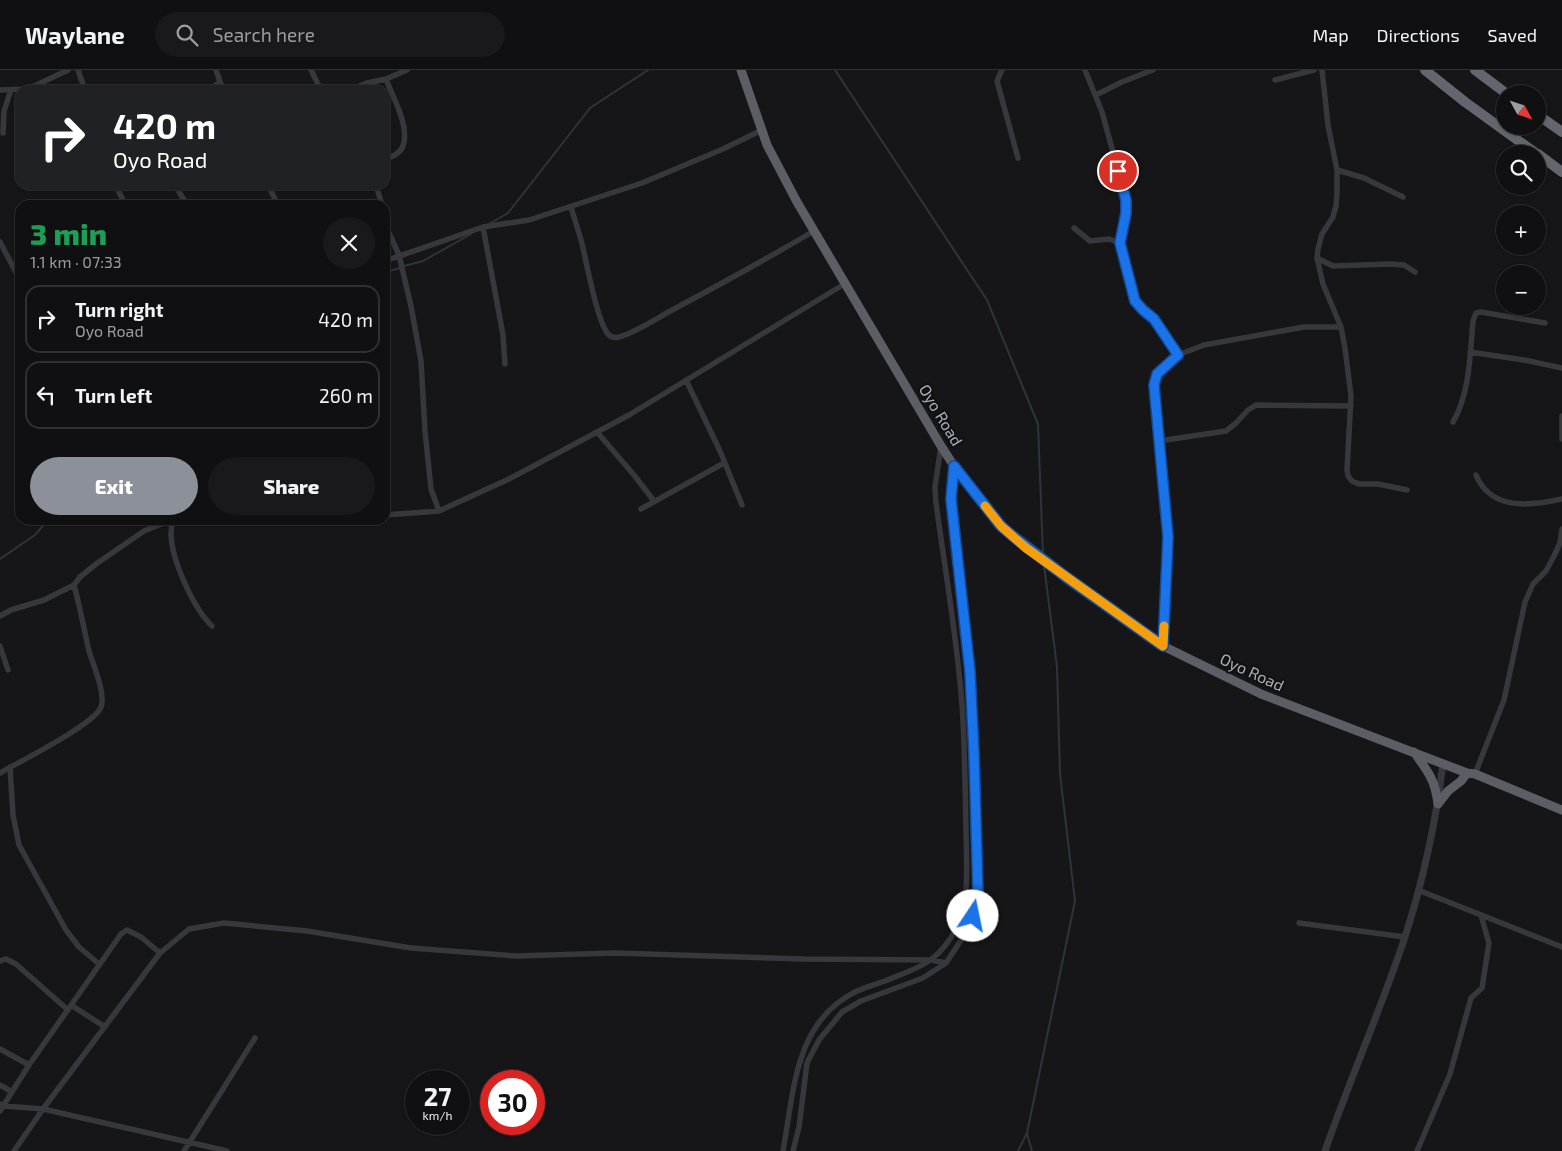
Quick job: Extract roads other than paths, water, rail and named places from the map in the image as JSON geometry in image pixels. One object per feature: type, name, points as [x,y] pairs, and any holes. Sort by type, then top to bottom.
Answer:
[{"type":"highway","name":"Oyo Road","points":[[741,70],[767,145],[797,202],[941,446],[954,466],[1001,526],[1066,577],[1163,646],[1261,694],[1471,773],[1562,810]]},
{"type":"highway","points":[[1425,70],[1525,145]]},
{"type":"highway","points":[[1475,70],[1496,86]]},
{"type":"highway","points":[[1546,121],[1562,132]]},
{"type":"highway","points":[[1546,160],[1562,172]]},
{"type":"highway","points":[[1414,752],[1431,776],[1436,787],[1438,804]]},
{"type":"highway","points":[[1438,804],[1448,790],[1471,773]]},
{"type":"street","points":[[36,85],[68,70]]},
{"type":"street","points":[[78,70],[83,85]]},
{"type":"street","points":[[216,70],[221,85]]},
{"type":"street","points":[[311,70],[318,85]]},
{"type":"street","points":[[362,85],[386,79],[407,70]]},
{"type":"street","points":[[1002,70],[997,81],[1018,158]]},
{"type":"street","points":[[1084,70],[1096,95],[1126,200],[1126,213],[1120,243],[1135,301],[1154,319],[1178,355]]},
{"type":"street","points":[[1096,95],[1153,70]]},
{"type":"street","points":[[1275,80],[1314,70]]},
{"type":"street","points":[[1322,70],[1328,125],[1337,170],[1336,206],[1333,217],[1322,234],[1317,258],[1323,284],[1341,327],[1345,348],[1351,406],[1348,476],[1352,481],[1359,484],[1378,484],[1407,490]]},
{"type":"street","points":[[386,79],[388,85]]},
{"type":"street","points":[[216,85],[220,82]]},
{"type":"street","points":[[0,90],[15,90]]},
{"type":"street","points":[[3,133],[4,111],[12,90]]},
{"type":"street","points":[[390,90],[402,122],[404,134],[403,147],[397,155],[390,158]]},
{"type":"street","points":[[390,258],[483,227],[529,220],[642,183],[723,149],[762,130]]},
{"type":"street","points":[[1337,170],[1364,178],[1403,197]]},
{"type":"street","points":[[571,207],[602,320],[606,331],[614,338],[620,337],[738,276],[814,231]]},
{"type":"street","points":[[483,227],[503,335],[505,364]]},
{"type":"street","points":[[1074,228],[1090,241],[1109,239],[1120,243]]},
{"type":"street","points":[[390,236],[401,262],[421,361],[431,490],[439,511]]},
{"type":"street","points":[[0,242],[15,270]]},
{"type":"street","points":[[1317,258],[1333,266],[1404,265],[1415,272]]},
{"type":"street","points":[[390,515],[439,511],[509,479],[597,432],[846,283]]},
{"type":"street","points":[[1454,422],[1460,411],[1465,389],[1473,321],[1476,313],[1481,312],[1545,323]]},
{"type":"street","points":[[1163,646],[1168,537],[1154,385],[1157,374],[1178,355],[1204,345],[1304,327],[1341,327]]},
{"type":"street","points":[[1470,352],[1562,368]]},
{"type":"street","points":[[686,380],[720,451],[742,505]]},
{"type":"street","points":[[1159,441],[1226,430],[1256,405],[1351,406]]},
{"type":"street","points":[[1562,416],[1562,438]]},
{"type":"street","points":[[597,432],[634,475],[654,502]]},
{"type":"street","points":[[783,1151],[796,1073],[803,1049],[813,1030],[831,1009],[856,992],[918,968],[932,960],[950,940],[960,921],[966,900],[966,811],[962,707],[935,487],[941,446]]},
{"type":"street","points":[[641,509],[724,462]]},
{"type":"street","points":[[793,1151],[799,1127],[807,1064],[819,1040],[842,1012],[861,1001],[923,978],[946,963],[965,934],[975,911],[978,894],[970,672],[951,499],[954,466]]},
{"type":"street","points":[[1476,475],[1481,485],[1490,495],[1506,502],[1521,504],[1542,503],[1562,499]]},
{"type":"street","points":[[0,616],[10,610],[44,600],[74,584],[96,564],[144,532],[160,525]]},
{"type":"street","points":[[172,525],[171,536],[176,559],[193,600],[203,618],[212,626]]},
{"type":"street","points":[[1471,773],[1504,700],[1525,602],[1533,584],[1546,571],[1560,544],[1562,528]]},
{"type":"street","points":[[0,773],[77,728],[94,716],[102,704],[100,688],[89,651],[83,617],[74,584]]},
{"type":"street","points":[[0,648],[8,670]]},
{"type":"street","points":[[1325,1151],[1404,937],[1418,890],[1438,804],[1443,763]]},
{"type":"street","points":[[10,767],[13,815],[19,845],[66,930],[79,947],[99,964]]},
{"type":"street","points":[[1418,890],[1562,948]]},
{"type":"street","points":[[1417,1151],[1450,1074],[1471,998],[1482,988],[1489,943],[1481,914]]},
{"type":"street","points":[[14,1151],[160,952],[189,929],[224,923],[307,930],[411,948],[516,956],[616,953],[804,959],[932,960],[946,963]]},
{"type":"street","points":[[1299,923],[1404,937]]},
{"type":"street","points":[[1,1107],[121,934],[127,930],[141,937],[160,952]]},
{"type":"street","points":[[0,961],[6,960],[16,964],[69,1007],[105,1027]]},
{"type":"street","points":[[184,1151],[255,1038]]},
{"type":"street","points":[[0,1048],[29,1066]]},
{"type":"street","points":[[0,1085],[12,1092]]},
{"type":"street","points":[[1,1107],[43,1109],[227,1151]]},
{"type":"waterway","points":[[489,224],[508,213],[590,108],[648,70]]},
{"type":"waterway","points":[[835,70],[987,300],[1038,424],[1043,555]]},
{"type":"waterway","points":[[404,266],[423,261],[471,234]]},
{"type":"waterway","points":[[390,271],[400,268]]},
{"type":"waterway","points":[[0,559],[35,535],[44,525]]},
{"type":"waterway","points":[[1018,1151],[1027,1133],[1075,901],[1060,774],[1057,667],[1044,565]]},
{"type":"waterway","points":[[1027,1134],[1032,1151]]}]
